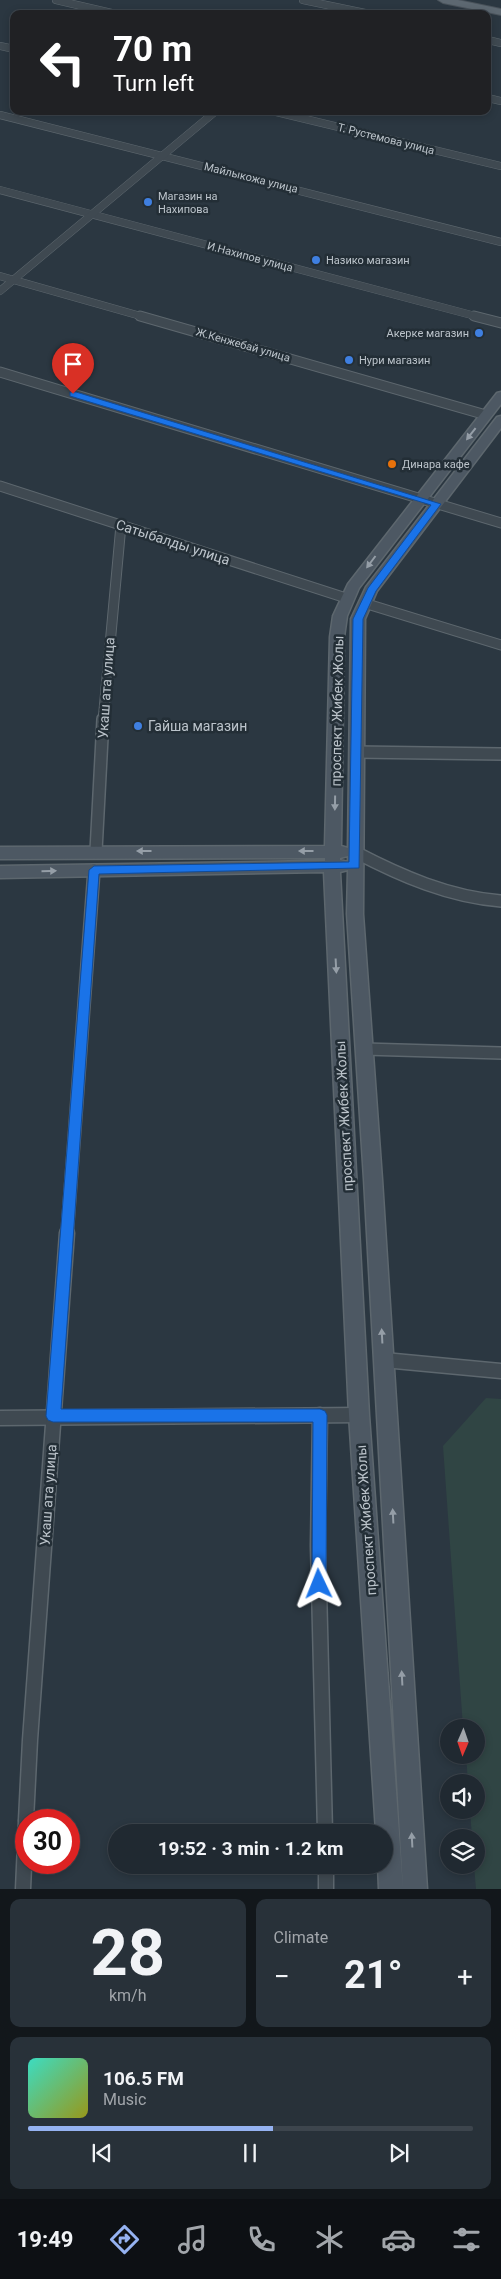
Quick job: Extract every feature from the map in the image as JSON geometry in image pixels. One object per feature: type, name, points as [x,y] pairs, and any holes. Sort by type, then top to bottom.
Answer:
[{"type":"main road","points":[[443,0],[501,12]]},
{"type":"main road","points":[[467,0],[501,7]]},
{"type":"street","points":[[56,0],[99,10]]},
{"type":"street","points":[[302,0],[347,6],[358,10]]},
{"type":"street","points":[[342,10],[347,6]]},
{"type":"street","name":"Майлыкожа улица","points":[[0,115],[501,242]]},
{"type":"street","points":[[0,291],[160,155],[211,115]]},
{"type":"street","name":"Т. Рустемова улица","points":[[289,115],[501,166]]},
{"type":"street","name":"И.Нахипов улица","points":[[0,190],[501,323]]},
{"type":"street","name":"Ж.Кенжебай улица","points":[[0,276],[493,418]]},
{"type":"street","points":[[0,372],[501,524]]},
{"type":"street","name":"проспект Жибек Жолы","points":[[391,1889],[359,1415],[335,958],[333,858],[337,637],[340,616],[346,598],[428,502],[493,418],[501,396]]},
{"type":"street","name":"Сатыбалды улица","points":[[0,486],[346,598]]},
{"type":"street","name":"проспект Жибек Жолы","points":[[415,1889],[384,1360],[355,914],[356,752],[358,619],[364,603],[428,502]]},
{"type":"street","name":"Укаш ата улица","points":[[96,851],[106,675],[121,525]]},
{"type":"street","points":[[364,603],[501,645]]},
{"type":"street","points":[[356,752],[501,754]]},
{"type":"street","points":[[0,853],[96,851],[355,859],[380,866],[454,894],[501,901]]},
{"type":"street","points":[[0,872],[94,870],[333,858]]},
{"type":"street","name":"Укаш ата улица","points":[[27,1809],[53,1416],[94,870]]},
{"type":"street","points":[[364,1049],[501,1053]]},
{"type":"street","points":[[384,1360],[501,1371]]},
{"type":"street","points":[[320,1415],[318,1546],[325,1824]]},
{"type":"street","points":[[0,1418],[53,1416],[359,1415]]},
{"type":"street","name":"Укаш ата улица","points":[[23,1889],[24,1874]]},
{"type":"street","points":[[326,1874],[326,1889]]},
{"type":"green space","points":[[486,1398],[501,1399],[501,1889],[476,1889],[475,1874],[485,1874],[485,1829],[471,1829],[471,1819],[485,1819],[485,1774],[467,1774],[467,1764],[485,1764],[485,1719],[462,1719],[443,1446]]},
{"type":"place","name":"Магазин на Нахипова","points":[[148,202]]},
{"type":"place","name":"Назико магазин","points":[[316,260]]},
{"type":"place","name":"Акерке магазин","points":[[479,333]]},
{"type":"place","name":"Нури магазин","points":[[349,360]]},
{"type":"place","name":"Динара кафе","points":[[392,464]]},
{"type":"place","name":"Гайша магазин","points":[[138,726]]},
{"type":"route","points":[[73,394],[436,504],[371,590],[358,619],[355,866],[94,870],[53,1416],[320,1415],[319,1584]]}]
